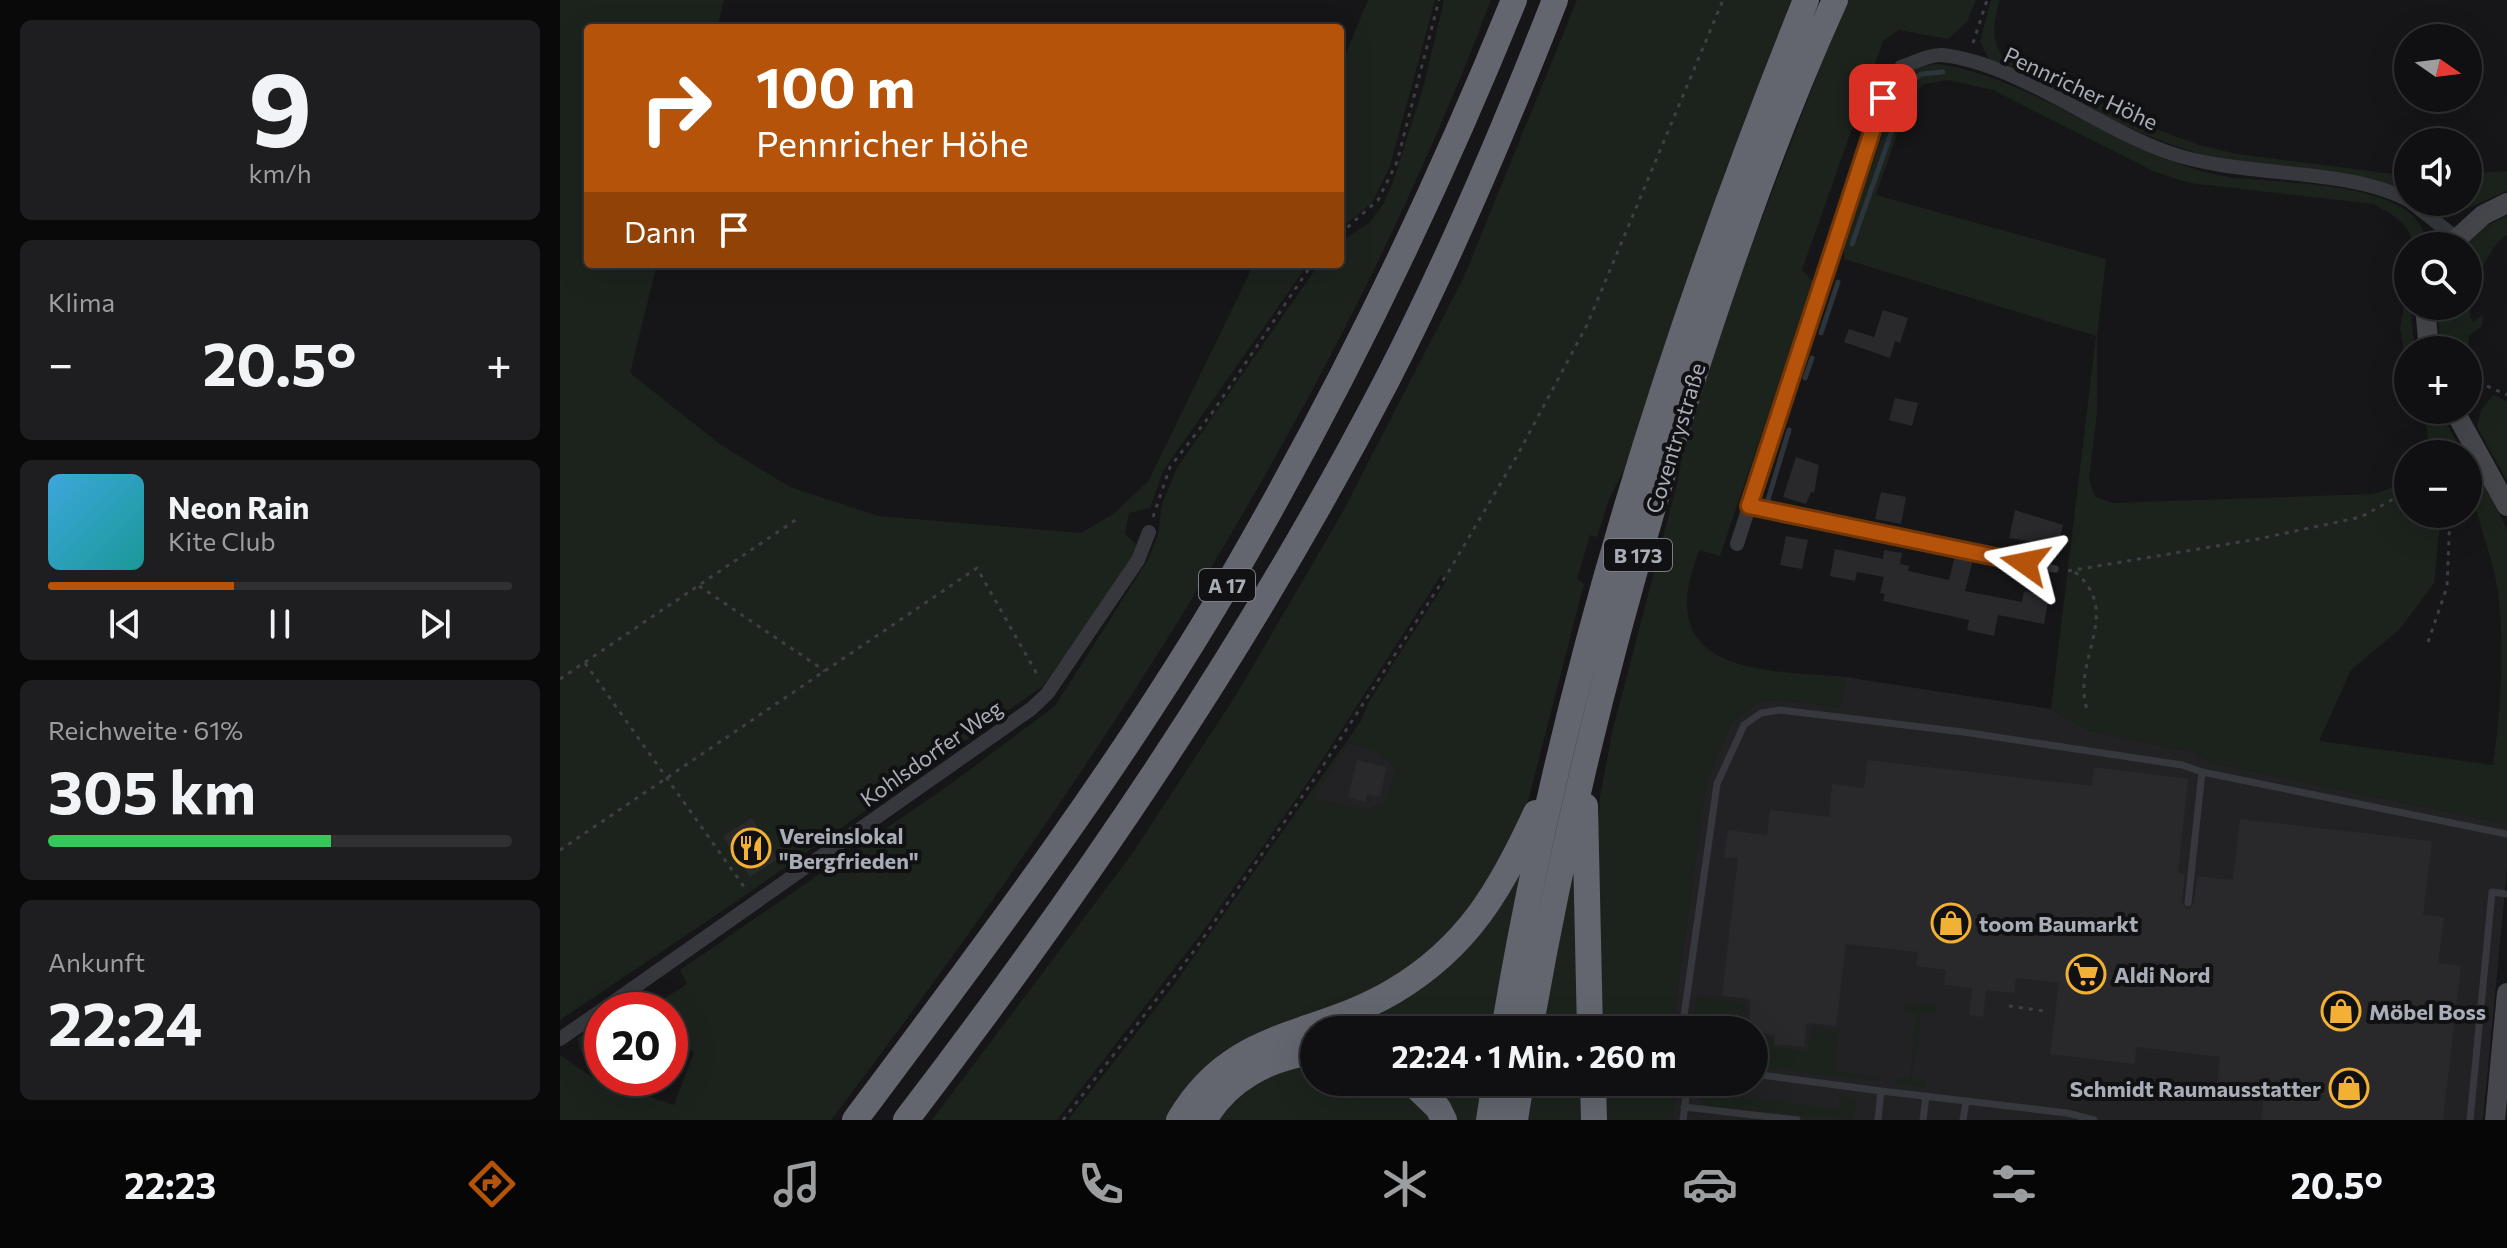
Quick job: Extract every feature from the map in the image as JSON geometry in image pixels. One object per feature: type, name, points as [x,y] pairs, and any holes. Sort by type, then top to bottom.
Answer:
[{"type":"highway","name":"A 17","points":[[855,1120],[1021,897],[1129,740],[1231,579],[1301,454],[1396,270],[1474,98],[1514,0]]},
{"type":"highway","name":"A 17","points":[[906,1120],[1001,994],[1147,787],[1226,664],[1323,498],[1435,283],[1512,109],[1555,0]]},
{"type":"highway","name":"B 173","points":[[1507,1016],[1558,766],[1603,587],[1674,353],[1717,225],[1806,0]]},
{"type":"highway","name":"Coventrystraße","points":[[1533,1016],[1586,754],[1627,592],[1699,359],[1743,230],[1835,0]]},
{"type":"highway","points":[[1586,754],[1585,893],[1589,1016]]},
{"type":"highway","points":[[1179,1120],[1197,1092],[1229,1062],[1283,1034],[1346,1015],[1376,1001],[1456,944],[1502,885],[1558,766]]},
{"type":"highway","points":[[1204,1120],[1240,1079],[1277,1058],[1300,1054]]},
{"type":"highway","points":[[1426,1096],[1438,1108],[1444,1120]]},
{"type":"highway","points":[[1489,1120],[1493,1096]]},
{"type":"highway","points":[[1515,1120],[1519,1096]]},
{"type":"highway","points":[[1593,1096],[1594,1120]]},
{"type":"street","name":"Pennricher Höhe","points":[[1737,544],[1883,98],[1901,67],[1940,55],[1967,62],[1999,71],[2123,134],[2171,154],[2216,165],[2366,185],[2394,195]]},
{"type":"street","points":[[2463,232],[2483,215],[2507,203]]},
{"type":"street","name":"Pennricher Höhe","points":[[2425,216],[2442,232]]},
{"type":"street","points":[[2462,424],[2507,506]]},
{"type":"street","name":"Kohlsdorfer Weg","points":[[628,992],[756,904],[1047,694],[1138,560],[1149,532]]},
{"type":"street","points":[[2495,1120],[2507,993]]},
{"type":"street","name":"Kohlsdorfer Weg","points":[[560,1039],[584,1022]]},
{"type":"lane","points":[[1749,506],[2055,569]]},
{"type":"lane","points":[[1684,1016],[1717,784],[1744,725],[1761,713],[1780,710],[1963,732],[2182,765],[2202,772],[2507,834]]},
{"type":"lane","points":[[2188,903],[2202,772]]},
{"type":"lane","points":[[2470,1120],[2492,892],[2507,894]]},
{"type":"lane","points":[[1768,1076],[2067,1113],[2094,1120]]},
{"type":"lane","points":[[1878,1120],[1881,1091]]},
{"type":"lane","points":[[1683,1120],[1686,1096]]},
{"type":"lane","points":[[1923,1120],[1926,1096]]},
{"type":"lane","points":[[1963,1120],[1966,1101]]},
{"type":"lane","points":[[1684,1107],[1797,1120]]},
{"type":"path","points":[[1344,230],[1378,200],[1397,162],[1439,0]]},
{"type":"path","points":[[1063,1120],[1194,951],[1315,778],[1449,571],[1511,467],[1587,325],[1723,0]]},
{"type":"path","points":[[1967,62],[1987,0]]},
{"type":"path","points":[[1149,532],[1170,467],[1212,413],[1309,268]]},
{"type":"path","points":[[2487,386],[2507,395]]},
{"type":"path","points":[[2055,569],[2075,572],[2361,517],[2394,497]]},
{"type":"path","points":[[560,679],[797,519]]},
{"type":"path","points":[[2428,642],[2447,587],[2449,528]]},
{"type":"path","points":[[560,850],[668,780],[977,568],[1047,694]]},
{"type":"path","points":[[2075,572],[2089,584],[2097,608],[2095,637],[2087,654],[2082,693],[2087,709]]},
{"type":"path","points":[[699,586],[826,671]]},
{"type":"path","points":[[585,663],[756,904]]},
{"type":"path","points":[[2009,1006],[2045,1011]]},
{"type":"shaded area","points":[[560,0],[724,0],[718,24],[584,24],[584,268],[656,268],[630,373],[721,445],[790,487],[878,516],[1081,533],[1115,513],[1149,480],[1252,268],[1305,268],[1163,471],[1150,508],[1129,513],[1125,534],[1135,543],[1138,553],[1043,686],[602,992],[584,992],[584,1004],[560,1020]]},
{"type":"shaded area","points":[[1368,0],[1435,0],[1390,166],[1372,203],[1344,226],[1344,54]]},
{"type":"shaded area","points":[[1444,0],[1491,0],[1429,151],[1359,299],[1283,443],[1202,583],[1115,721],[1023,856],[831,1120],[560,1120],[560,1055],[584,1072],[584,1096],[648,1096],[674,1105],[677,1096],[688,1096],[688,1068],[694,1052],[688,1050],[688,992],[674,992],[687,984],[680,970],[952,783],[1055,706],[1149,558],[1158,535],[1162,504],[1177,468],[1316,268],[1344,268],[1344,239],[1369,223],[1384,203],[1424,85]]},
{"type":"shaded area","points":[[1577,0],[1795,0],[1707,227],[1628,463],[1610,497],[1597,537],[1590,535],[1577,579],[1584,584],[1520,832],[1481,905],[1390,985],[1300,1016],[1300,1019],[1243,1040],[1221,1053],[1205,1069],[1167,1120],[1068,1120],[1171,989],[1361,721],[1368,703],[1447,580],[1441,575],[1306,785],[1203,931],[1057,1120],[932,1120],[1132,854],[1236,695],[1341,515],[1464,277]],"holes":[[[1348,743],[1381,755],[1395,771],[1387,801],[1366,810],[1313,799]]]},
{"type":"shaded area","points":[[1846,0],[1976,0],[1967,22],[1948,39],[1899,30],[1883,41],[1802,270],[1813,281],[1720,556],[1699,550],[1691,577],[1687,605],[1692,629],[1705,646],[1724,658],[1747,666],[1845,677],[1840,707],[1781,700],[1760,701],[1731,723],[1706,783],[1674,1016],[1598,1016],[1594,878],[1600,797],[1612,733],[1678,480],[1686,432],[1712,348]]},
{"type":"shaded area","points":[[1991,0],[2000,0],[1994,28],[2002,56],[2145,125],[2199,145],[2237,154],[2394,174],[2394,187],[2344,176],[2235,163],[2171,144],[2109,118],[1989,59],[1980,41]]},
{"type":"shaded area","points":[[1938,64],[1976,73],[2012,86],[2118,138],[2190,168],[2228,177],[2345,189],[2394,204],[2394,216],[2412,216],[2420,224],[2422,232],[2408,232],[2393,216],[2373,204],[2190,183],[2155,172],[1993,90],[1948,80],[1924,84],[1910,96],[1876,195],[2106,259],[2097,336],[2097,412],[2089,479],[2095,497],[2113,503],[2373,494],[2394,487],[2394,528],[2440,528],[2434,583],[2400,629],[2351,670],[2319,741],[2493,765],[2501,679],[2501,635],[2495,574],[2482,528],[2482,478],[2507,529],[2507,824],[2213,763],[2193,752],[2090,731],[2051,709],[2096,336],[1844,259],[1844,246],[1900,84],[1916,68]]},
{"type":"shaded area","points":[[2507,171],[2507,191],[2482,202],[2482,173]]},
{"type":"shaded area","points":[[2507,216],[2507,235],[2496,245],[2482,267],[2482,232],[2478,232]]},
{"type":"shaded area","points":[[2483,314],[2482,326],[2469,336],[2439,336],[2438,320],[2474,322],[2482,320]]},
{"type":"shaded area","points":[[2402,320],[2412,320],[2414,336],[2401,336]]},
{"type":"shaded area","points":[[2493,395],[2507,401],[2507,481],[2477,427],[2482,424],[2482,409]]},
{"type":"shaded area","points":[[2426,424],[2447,424],[2456,440],[2428,440]]},
{"type":"shaded area","points":[[1845,677],[2051,709],[2090,731],[2193,752],[2213,763],[2507,824],[2507,870],[2483,1120],[1672,1120],[1675,1096],[1768,1096],[1768,1016],[1674,1016],[1706,782],[1731,723],[1760,701],[1781,700],[1840,707]]},
{"type":"shaded area","points":[[1348,743],[1382,752],[1390,762],[1396,771],[1387,801],[1366,810],[1312,799]]},
{"type":"shaded area","points":[[1580,830],[1584,1016],[1544,1016]]},
{"type":"shaded area","points":[[1520,866],[1525,868],[1499,1016],[1357,1016],[1391,1001]]},
{"type":"shaded area","points":[[1697,996],[1746,1003],[1745,1016],[1694,1016]]},
{"type":"shaded area","points":[[1904,1003],[1936,1006],[1935,1015],[1921,1014],[1912,1080],[1927,1082],[1925,1088],[1895,1083],[1895,1078],[1910,1079],[1917,1013],[1903,1011]]},
{"type":"shaded area","points":[[1812,1026],[1839,1029],[1834,1071],[1879,1077],[1879,1081],[1768,1068],[1768,1037],[1773,1038],[1774,1047],[1808,1052]]},
{"type":"shaded area","points":[[584,1034],[584,1054],[580,1048],[578,1038]]},
{"type":"shaded area","points":[[1300,1066],[1300,1096],[1410,1096],[1433,1120],[1214,1120],[1265,1075]]},
{"type":"shaded area","points":[[1432,1096],[1485,1096],[1481,1120],[1450,1120]]},
{"type":"shaded area","points":[[1530,1096],[1587,1096],[1588,1120],[1527,1120]]},
{"type":"shaded area","points":[[1601,1096],[1675,1096],[1672,1120],[1602,1120]]},
{"type":"shaded area","points":[[1697,1096],[1734,1096],[1838,1109],[1840,1096],[1857,1098],[1854,1120],[1707,1106]]},
{"type":"building","points":[[1883,310],[1908,318],[1900,343],[1895,341],[1890,358],[1844,342],[1849,329],[1874,337]]},
{"type":"building","points":[[1895,398],[1918,403],[1912,426],[1889,420]]},
{"type":"building","points":[[1796,457],[1819,465],[1814,493],[1811,492],[1806,504],[1783,497]]},
{"type":"building","points":[[1881,492],[1906,497],[1901,524],[1875,519]]},
{"type":"building","points":[[2015,510],[2063,525],[2058,546],[2009,538]]},
{"type":"building","points":[[1786,536],[1808,540],[1802,569],[1780,565]]},
{"type":"building","points":[[1835,549],[1883,559],[1884,550],[1902,553],[1900,564],[1909,566],[1908,571],[1949,580],[1955,555],[1973,559],[1965,591],[2022,602],[2024,591],[2049,596],[2044,624],[1998,615],[1994,636],[1967,630],[1969,620],[1883,601],[1885,594],[1880,593],[1884,577],[1857,572],[1855,581],[1830,576]]},
{"type":"building","points":[[1357,760],[1387,767],[1380,797],[1367,794],[1366,802],[1348,797]]},
{"type":"building","points":[[1867,760],[2092,786],[2094,767],[2188,779],[2178,873],[2185,874],[2182,903],[2187,909],[2194,904],[2197,876],[2233,880],[2240,819],[2432,841],[2423,915],[2444,917],[2438,963],[2461,966],[2443,1120],[2261,1120],[2264,1095],[2216,1089],[2220,1057],[2136,1047],[2135,1064],[2050,1054],[2059,983],[2016,978],[2014,993],[1986,990],[1983,1017],[1969,1015],[1972,988],[1944,985],[1946,970],[1916,966],[1918,952],[1846,944],[1836,1026],[1807,1023],[1804,1047],[1774,1044],[1775,1035],[1768,1034],[1768,1016],[1749,1016],[1751,999],[1722,996],[1738,858],[1724,857],[1728,830],[1767,835],[1770,810],[1829,817],[1832,784],[1864,788]]},
{"type":"building","name":"Vereinslokal \"Bergfrieden\"","points":[[752,818],[778,859],[750,877],[723,836]]},
{"type":"waterway","points":[[1852,244],[1908,85],[1921,74],[1943,72]]},
{"type":"waterway","points":[[1821,333],[1838,282]]},
{"type":"waterway","points":[[1805,378],[1812,358]]},
{"type":"waterway","points":[[1767,503],[1789,430]]},
{"type":"place","name":"Vereinslokal \"Bergfrieden\"","points":[[751,848]]},
{"type":"place","name":"toom Baumarkt","points":[[1951,923]]},
{"type":"place","name":"Aldi Nord","points":[[2086,974]]},
{"type":"place","name":"Möbel Boss","points":[[2341,1011]]},
{"type":"place","name":"Schmidt Raumausstatter","points":[[2349,1088]]},
{"type":"route","points":[[1883,98],[1749,506],[2025,563]]}]
